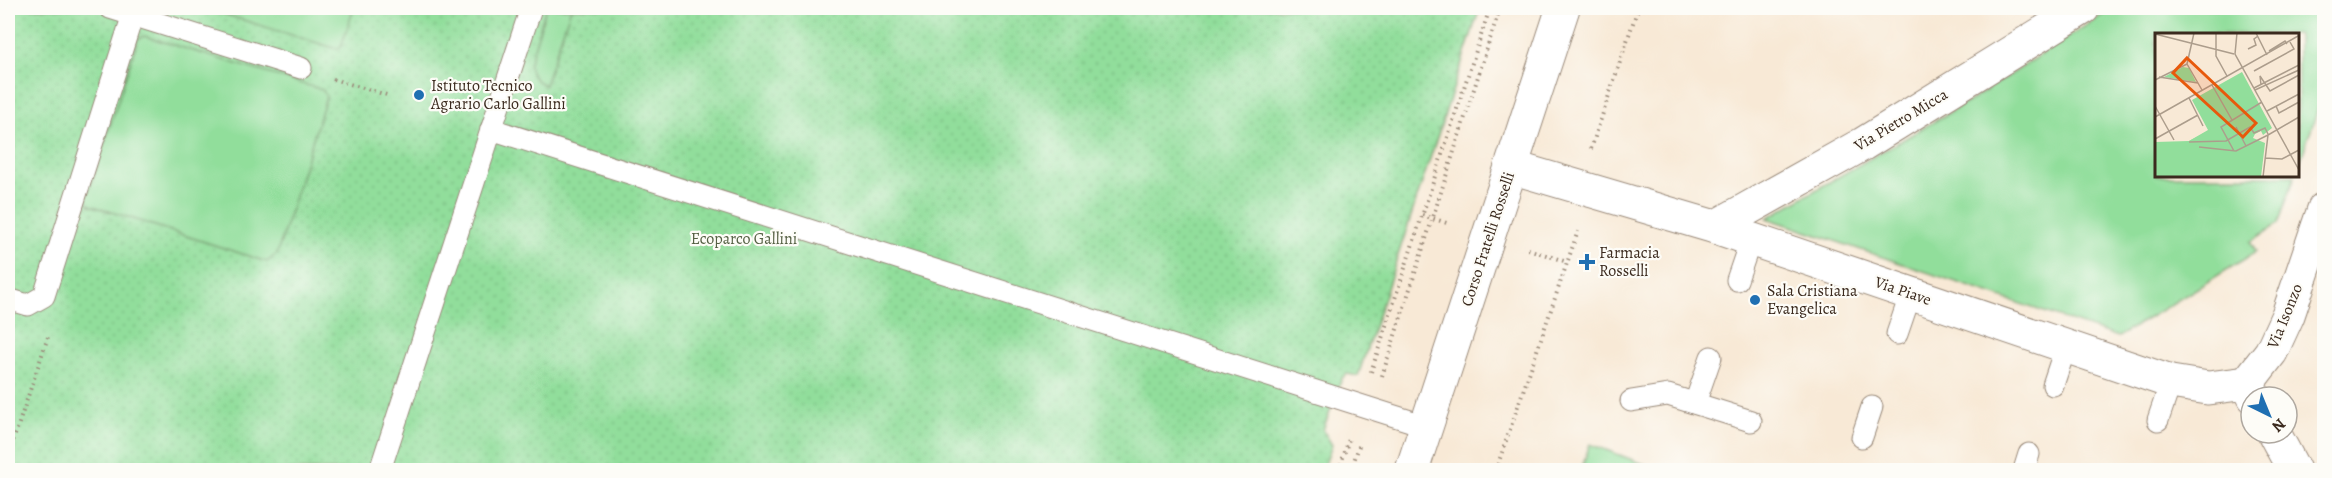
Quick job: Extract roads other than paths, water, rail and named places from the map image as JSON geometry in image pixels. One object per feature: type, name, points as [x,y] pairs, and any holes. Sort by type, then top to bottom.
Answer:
[{"type":"street","name":"Corso Fratelli Rosselli","points":[[1412,471],[1563,8]]},
{"type":"street","name":"Via Pietro Micca","points":[[1715,227],[1863,144],[2084,8]]},
{"type":"street","name":"Via Piave","points":[[1511,167],[1715,227],[2171,382],[2208,388],[2239,389]]},
{"type":"street","name":"Via Isonzo","points":[[2254,385],[2284,324],[2325,209]]},
{"type":"street","points":[[2280,445],[2294,471]]},
{"type":"lane","points":[[110,8],[134,11],[301,69]]},
{"type":"lane","points":[[380,471],[531,8]]},
{"type":"lane","points":[[8,299],[28,305],[44,296],[134,11]]},
{"type":"lane","points":[[492,129],[1426,426]]},
{"type":"lane","points":[[1737,280],[1751,239]]},
{"type":"lane","points":[[1897,334],[1911,293]]},
{"type":"lane","points":[[2053,385],[2066,346]]},
{"type":"lane","points":[[1695,403],[1711,357]]},
{"type":"lane","points":[[2158,420],[2171,382]]},
{"type":"lane","points":[[1631,401],[1668,395],[1751,421]]},
{"type":"lane","points":[[1862,437],[1872,406]]},
{"type":"place","name":"Istituto Tecnico Agrario Carlo Gallini","points":[[419,95]]},
{"type":"place","name":"Farmacia Rosselli","points":[[1587,262]]},
{"type":"place","name":"Sala Cristiana Evangelica","points":[[1755,300]]},
{"type":"park label","name":"Ecoparco Gallini","points":[[744,239]]}]
